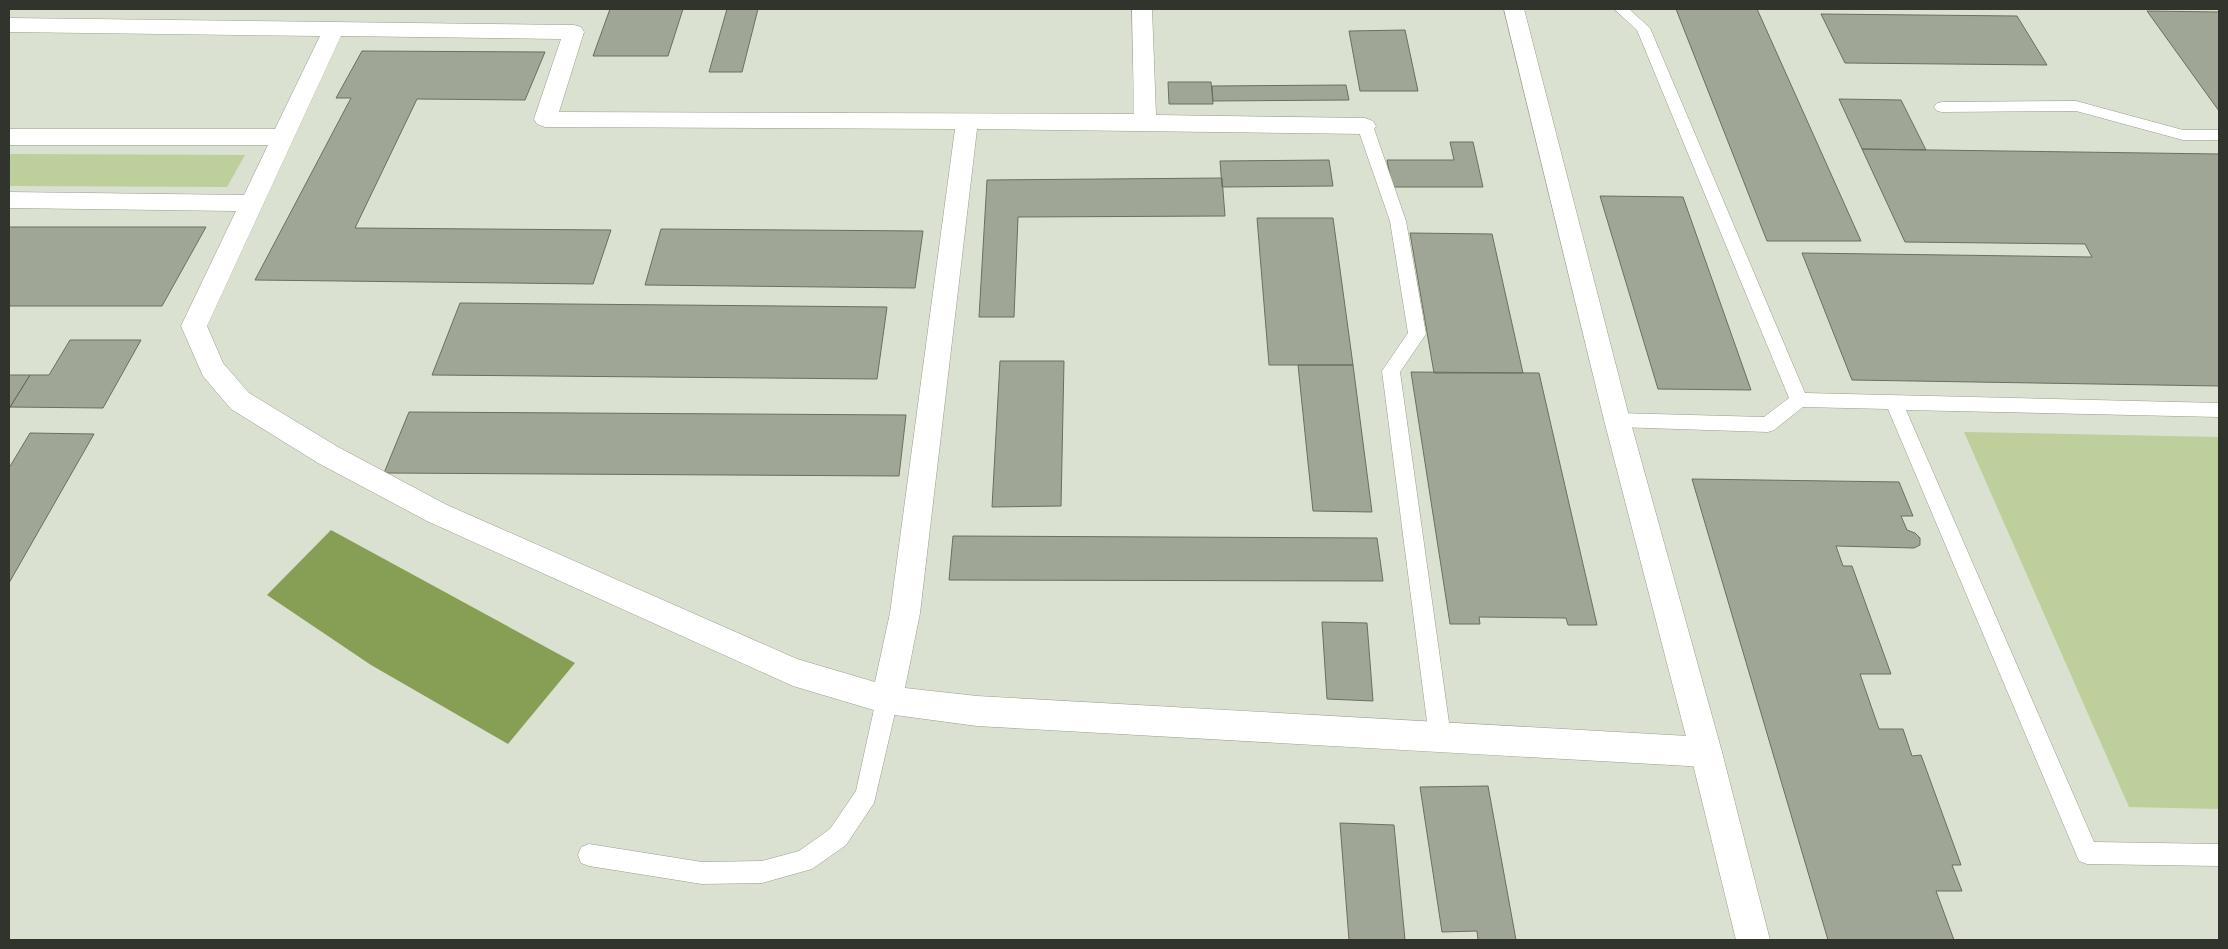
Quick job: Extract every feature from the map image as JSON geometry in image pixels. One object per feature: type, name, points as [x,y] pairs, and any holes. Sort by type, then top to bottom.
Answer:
[{"type":"street","points":[[1142,9],[1145,122]]},
{"type":"street","points":[[1514,9],[1753,940]]},
{"type":"street","points":[[9,25],[574,32],[545,119],[968,120],[1365,126]]},
{"type":"street","points":[[334,28],[194,326],[212,369],[240,401],[328,455],[437,513],[793,672],[887,700],[977,711],[1706,752]]},
{"type":"street","points":[[887,700],[906,613],[968,120]]},
{"type":"street","points":[[9,137],[282,137]]},
{"type":"street","points":[[9,200],[251,203]]},
{"type":"lane","points":[[1621,9],[1643,28],[1799,400]]},
{"type":"lane","points":[[1942,107],[2076,106],[2184,135],[2219,135]]},
{"type":"lane","points":[[1365,126],[1398,221],[1418,334],[1391,371],[1440,737]]},
{"type":"lane","points":[[1618,420],[1768,425],[1799,400],[2219,410]]},
{"type":"lane","points":[[1894,402],[2087,854],[2219,855]]},
{"type":"lane","points":[[588,855],[702,873],[762,872],[804,861],[838,837],[866,795],[887,700]]},
{"type":"shaded area","points":[[9,154],[245,155],[227,187],[9,186]]},
{"type":"shaded area","points":[[1964,432],[2219,437],[2219,809],[2129,807]]},
{"type":"shaded area","points":[[331,530],[575,663],[508,744],[371,665],[267,595]]},
{"type":"building","points":[[610,9],[683,9],[668,56],[593,56]]},
{"type":"building","points":[[727,9],[758,9],[742,72],[709,72]]},
{"type":"building","points":[[1676,9],[1757,9],[1861,241],[1767,241]]},
{"type":"building","points":[[2147,11],[2219,12],[2219,111]]},
{"type":"building","points":[[1821,14],[2017,16],[2047,65],[1845,63]]},
{"type":"building","points":[[1405,30],[1418,91],[1360,91],[1349,31]]},
{"type":"building","points":[[362,51],[545,52],[525,100],[417,99],[355,228],[611,230],[593,284],[255,280],[351,98],[336,98]]},
{"type":"building","points":[[1168,82],[1211,82],[1213,104],[1169,104]]},
{"type":"building","points":[[1346,85],[1349,100],[1213,101],[1212,86]]},
{"type":"building","points":[[1839,99],[1901,100],[1926,150],[1862,149]]},
{"type":"building","points":[[1450,142],[1473,142],[1483,187],[1392,187],[1387,160],[1454,160]]},
{"type":"building","points":[[1862,149],[2219,154],[2219,386],[1852,380],[1802,253],[2092,257],[2085,244],[1905,242]]},
{"type":"building","points":[[1329,160],[1333,186],[1222,187],[1220,161]]},
{"type":"building","points":[[1222,178],[1225,216],[1018,217],[1014,317],[979,317],[987,180]]},
{"type":"building","points":[[1600,196],[1683,197],[1751,390],[1658,389]]},
{"type":"building","points":[[1257,218],[1333,218],[1353,365],[1269,365]]},
{"type":"building","points":[[9,227],[206,227],[162,306],[9,306]]},
{"type":"building","points":[[661,229],[923,231],[915,288],[645,285]]},
{"type":"building","points":[[1410,233],[1492,234],[1523,373],[1434,373]]},
{"type":"building","points":[[460,303],[887,307],[877,379],[432,375]]},
{"type":"building","points":[[70,340],[141,340],[103,408],[10,407],[30,375],[49,375]]},
{"type":"building","points":[[1000,361],[1064,361],[1061,506],[992,507]]},
{"type":"building","points":[[1298,365],[1353,365],[1372,512],[1313,511]]},
{"type":"building","points":[[1411,372],[1539,373],[1597,625],[1568,625],[1566,618],[1479,617],[1480,624],[1450,624]]},
{"type":"building","points":[[9,375],[30,375],[9,409]]},
{"type":"building","points":[[409,412],[906,415],[899,476],[384,473]]},
{"type":"building","points":[[30,433],[94,434],[9,583],[9,468]]},
{"type":"building","points":[[1692,479],[1899,482],[1913,516],[1901,516],[1907,530],[1915,533],[1920,538],[1920,545],[1914,548],[1836,546],[1843,566],[1852,566],[1891,674],[1860,674],[1879,729],[1903,729],[1912,756],[1921,755],[1961,865],[1952,865],[1962,891],[1936,891],[1954,940],[1828,940]]},
{"type":"building","points":[[953,536],[1377,538],[1383,581],[949,580]]},
{"type":"building","points":[[1322,622],[1367,623],[1373,701],[1327,699]]},
{"type":"building","points":[[1488,786],[1516,940],[1478,940],[1477,931],[1442,932],[1420,787]]},
{"type":"building","points":[[1340,823],[1394,825],[1405,940],[1349,940]]}]
